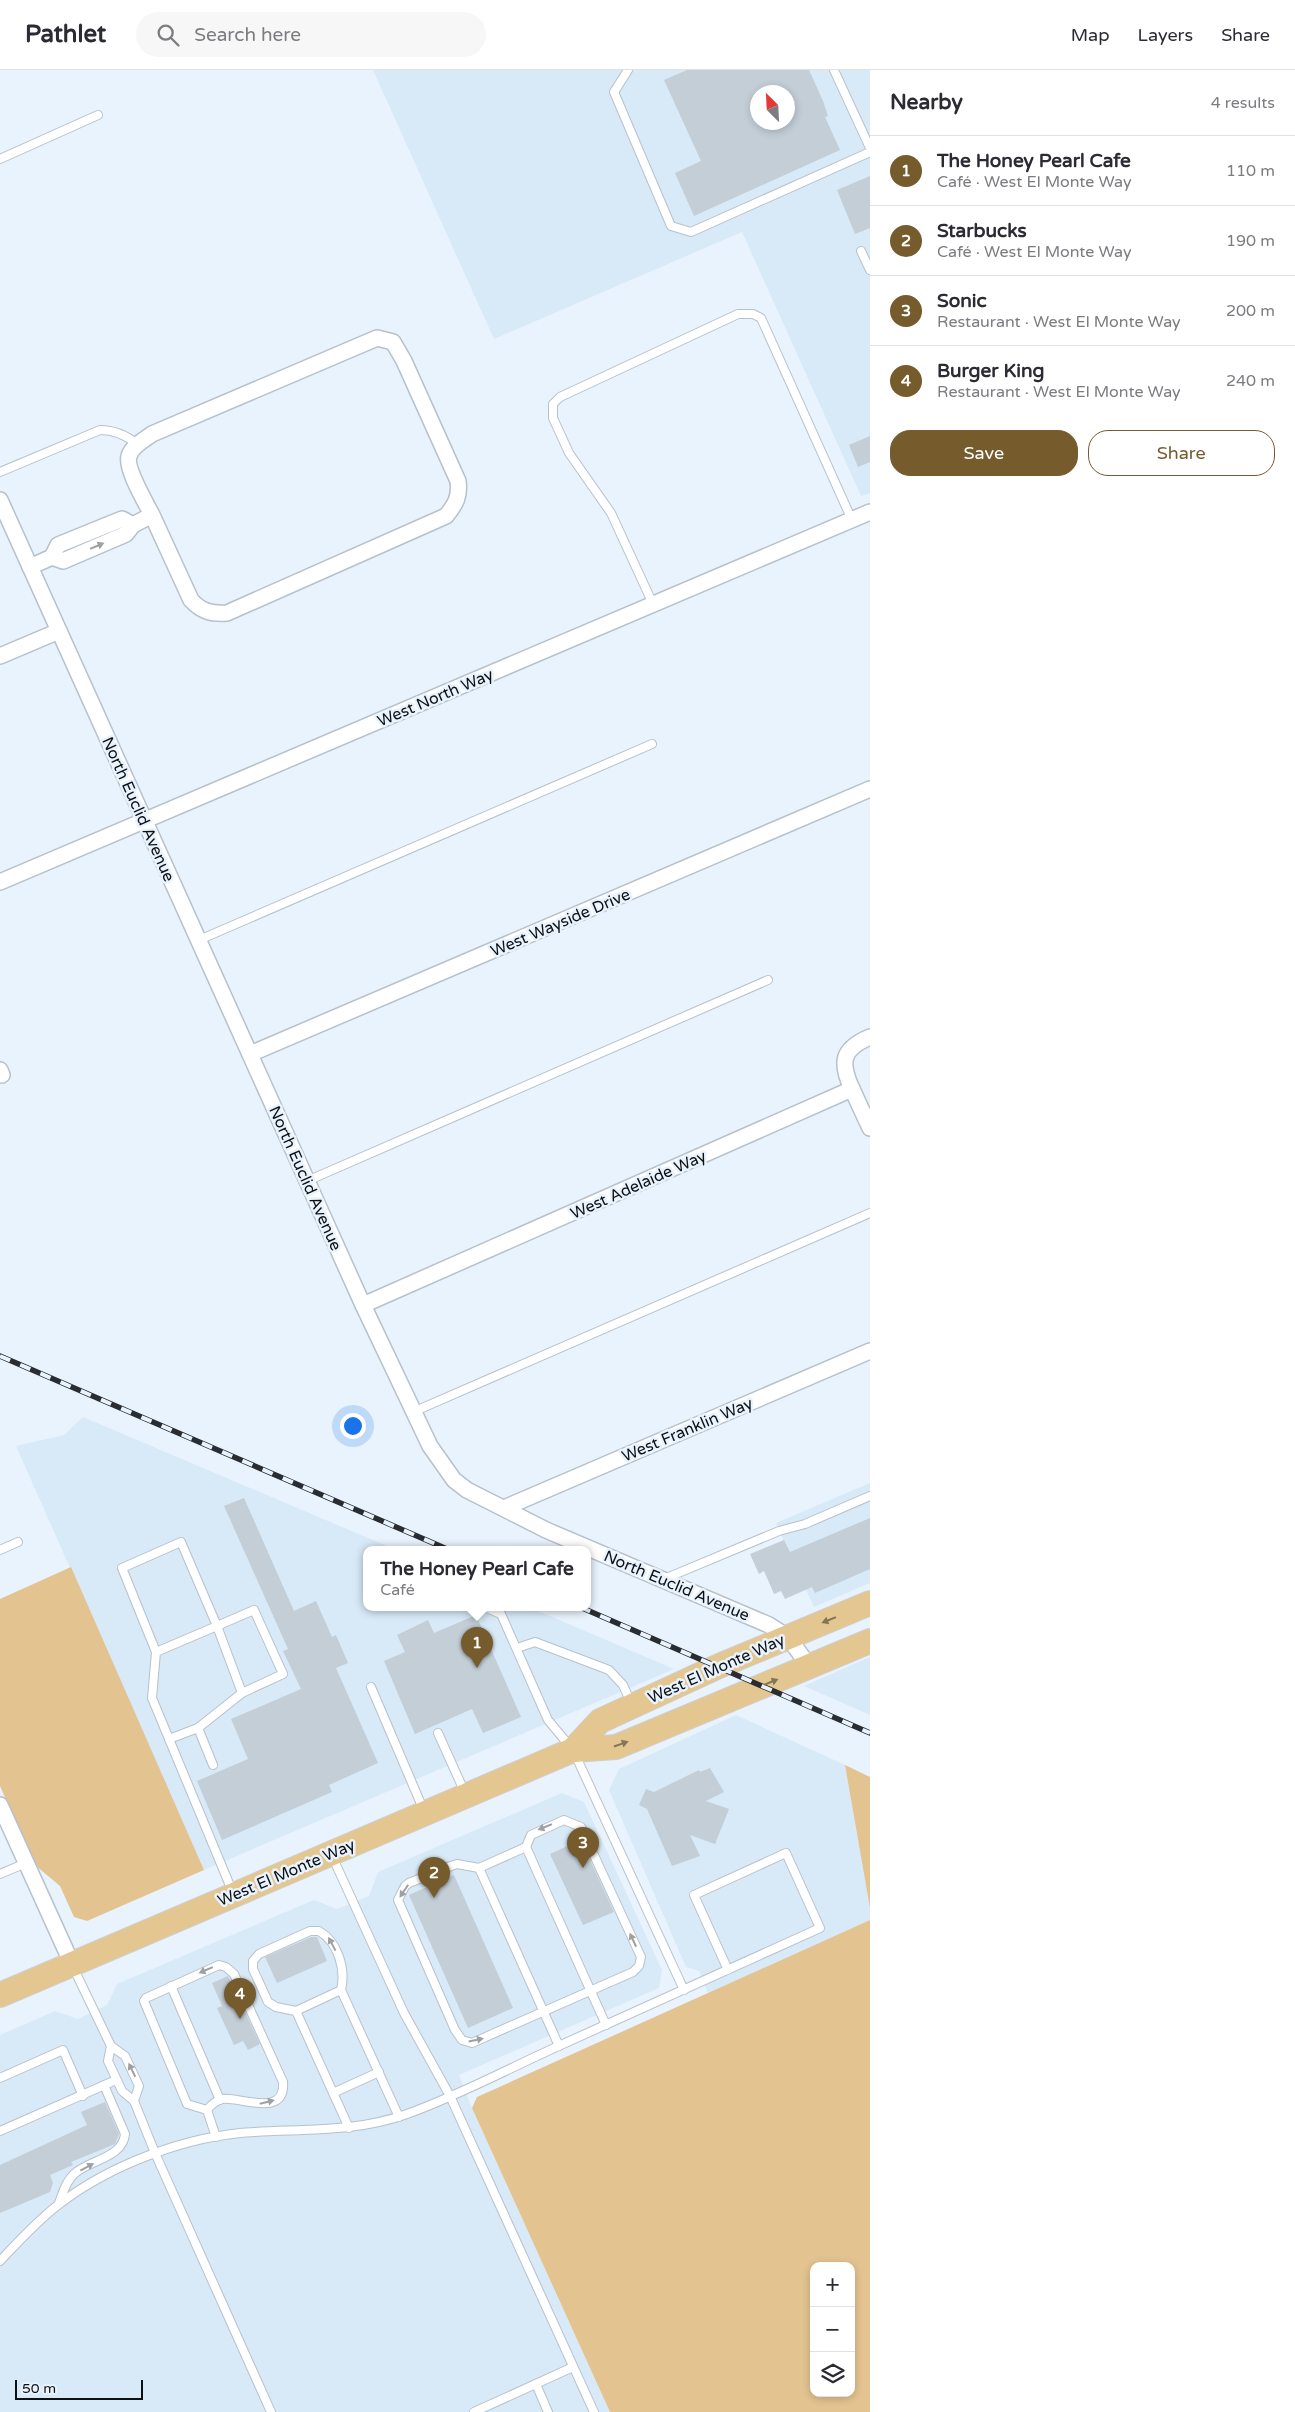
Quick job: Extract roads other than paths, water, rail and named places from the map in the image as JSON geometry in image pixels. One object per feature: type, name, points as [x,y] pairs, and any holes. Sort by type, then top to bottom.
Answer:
[{"type":"main road","name":"West El Monte Way","points":[[573,1750],[600,1721],[632,1705],[788,1636],[870,1603]]},
{"type":"main road","name":"West El Monte Way","points":[[0,1995],[573,1750],[616,1747],[870,1641]]},
{"type":"street","points":[[377,338],[393,342],[404,361],[458,480],[460,493],[455,505],[446,516],[227,613],[212,614],[198,608],[191,600],[152,516],[129,467],[129,456],[137,444],[152,434],[377,338]]},
{"type":"street","name":"North Euclid Avenue","points":[[0,500],[363,1305],[430,1446],[454,1480],[467,1490],[546,1530],[585,1546]]},
{"type":"street","name":"West North Way","points":[[0,882],[870,512]]},
{"type":"street","points":[[30,567],[52,557],[63,561],[126,534],[134,525],[152,516]]},
{"type":"street","points":[[0,656],[59,631]]},
{"type":"street","name":"West Wayside Drive","points":[[250,1054],[870,789]]},
{"type":"street","points":[[870,1037],[851,1048],[846,1058],[844,1071],[870,1128]]},
{"type":"street","name":"West Adelaide Way","points":[[363,1305],[852,1089]]},
{"type":"street","name":"West Franklin Way","points":[[504,1508],[870,1351]]},
{"type":"street","name":"North Euclid Avenue","points":[[591,1549],[769,1625],[788,1636],[809,1666]]},
{"type":"street","points":[[0,1805],[72,1964]]},
{"type":"lane","points":[[628,70],[614,92],[671,226],[691,232],[870,152]]},
{"type":"lane","points":[[834,70],[870,148]]},
{"type":"lane","points":[[0,159],[98,115]]},
{"type":"lane","points":[[861,251],[870,270]]},
{"type":"lane","points":[[653,604],[611,513],[569,454],[553,418],[553,404],[560,396],[738,314],[753,314],[762,318],[852,520]]},
{"type":"lane","points":[[0,472],[100,430],[109,430],[126,436],[137,444]]},
{"type":"lane","points":[[199,940],[652,744]]},
{"type":"lane","points":[[307,1181],[768,980]]},
{"type":"lane","points":[[414,1412],[870,1213]]},
{"type":"lane","points":[[664,1579],[779,1531],[805,1524],[870,1496]]},
{"type":"lane","points":[[0,1550],[18,1542]]},
{"type":"lane","points":[[234,1895],[152,1698],[156,1652],[122,1568],[181,1542],[217,1626],[242,1693]]},
{"type":"lane","points":[[156,1652],[254,1610],[283,1674],[242,1693],[198,1728],[169,1739]]},
{"type":"lane","points":[[494,1611],[501,1614],[548,1720],[573,1750],[684,1990]]},
{"type":"lane","points":[[517,1648],[530,1643],[541,1644],[609,1670],[623,1685],[632,1705]]},
{"type":"lane","points":[[371,1687],[425,1813]]},
{"type":"lane","points":[[198,1728],[213,1765]]},
{"type":"lane","points":[[438,1733],[466,1796]]},
{"type":"lane","points":[[564,1820],[578,1824],[640,1957],[637,1969],[591,1992],[476,2042],[462,2040],[454,2030],[398,1900],[405,1886],[409,1883],[451,1866],[457,1864],[479,1868],[526,1847],[531,1835],[537,1831],[564,1820]]},
{"type":"lane","points":[[526,1847],[606,2025]]},
{"type":"lane","points":[[331,1853],[404,2013],[450,2096],[594,2412]]},
{"type":"lane","points":[[0,2259],[59,2204],[102,2177],[155,2153],[216,2137],[249,2132],[311,2132],[349,2128],[399,2117],[450,2096],[559,2046],[684,1990],[728,1970],[820,1928],[786,1853],[694,1895],[728,1970]]},
{"type":"lane","points":[[0,1874],[26,1863]]},
{"type":"lane","points":[[479,1868],[559,2046]]},
{"type":"lane","points":[[342,1990],[296,2011],[276,2007],[268,2002],[253,1969],[253,1961],[259,1954],[310,1932],[318,1930],[330,1939],[343,1967],[342,1990],[399,2117]]},
{"type":"lane","points":[[72,1964],[111,2046],[125,2056],[139,2086],[134,2101]]},
{"type":"lane","points":[[219,1965],[230,1970],[283,2082],[284,2088],[277,2098],[265,2104],[220,2100],[207,2110],[187,2104],[144,2005],[146,1998],[219,1965]]},
{"type":"lane","points":[[171,1986],[220,2100]]},
{"type":"lane","points":[[296,2011],[349,2128]]},
{"type":"lane","points":[[111,2046],[108,2062],[122,2092],[134,2101],[155,2153],[271,2412]]},
{"type":"lane","points":[[0,2078],[63,2050],[83,2096]]},
{"type":"lane","points":[[333,2093],[379,2072]]},
{"type":"lane","points":[[0,2131],[116,2080]]},
{"type":"lane","points":[[59,2204],[69,2180],[75,2173],[113,2153],[125,2140],[125,2134],[104,2085]]},
{"type":"lane","points":[[207,2110],[216,2137]]},
{"type":"lane","points":[[474,2412],[489,2409],[573,2367]]},
{"type":"lane","points":[[536,2384],[548,2412]]},
{"type":"railway","points":[[0,1356],[440,1546]]},
{"type":"railway","points":[[589,1611],[870,1733]]},
{"type":"place","name":"The Honey Pearl Cafe","points":[[477,1668]]},
{"type":"place","name":"Sonic","points":[[583,1868]]},
{"type":"place","name":"Starbucks","points":[[434,1898]]},
{"type":"place","name":"Burger King","points":[[240,2019]]}]
